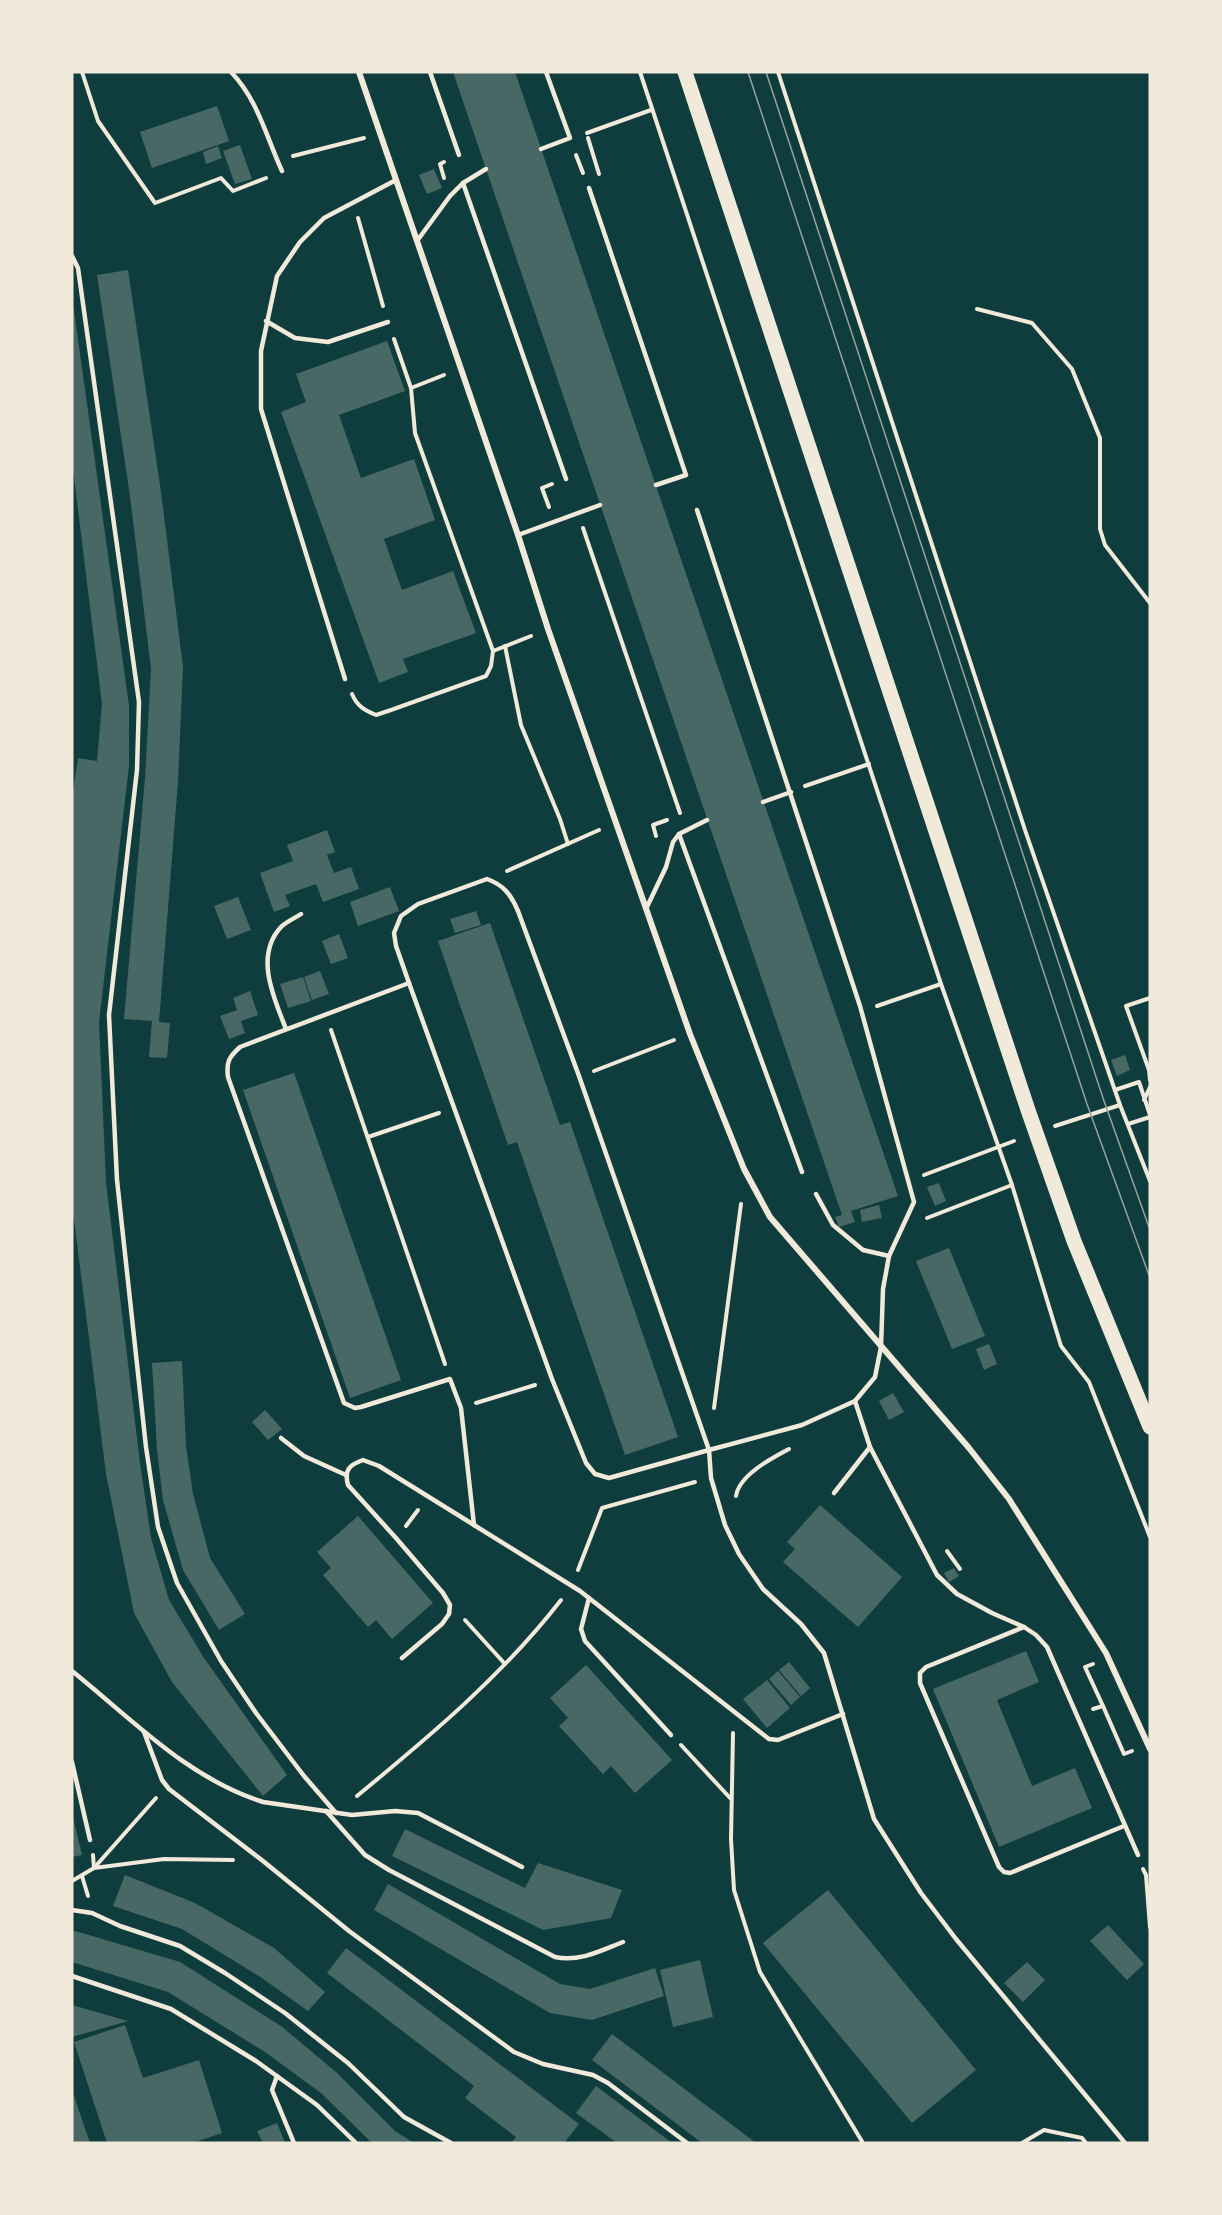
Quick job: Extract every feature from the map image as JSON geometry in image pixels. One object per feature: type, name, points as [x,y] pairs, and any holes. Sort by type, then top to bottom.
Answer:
[{"type":"main road","points":[[685,72],[1028,1110],[1074,1241],[1150,1427]]},
{"type":"street","points":[[359,72],[548,629],[646,909],[690,1034],[744,1169],[770,1217],[969,1448],[1009,1499],[1106,1653],[1150,1749]]},
{"type":"lane","points":[[231,72],[243,84],[256,105],[282,171]]},
{"type":"lane","points":[[430,72],[459,155]]},
{"type":"lane","points":[[542,149],[570,138],[546,72]]},
{"type":"lane","points":[[417,241],[450,196],[463,183],[486,169]]},
{"type":"lane","points":[[345,679],[261,409],[261,351],[277,276],[300,242],[324,218],[396,180]]},
{"type":"lane","points":[[463,183],[566,479]]},
{"type":"lane","points":[[589,188],[686,475],[656,485]]},
{"type":"lane","points":[[72,256],[78,268],[139,702],[137,770],[109,1015],[117,1180],[146,1447],[158,1527],[177,1583],[221,1661],[256,1713],[304,1776],[336,1813]]},
{"type":"lane","points":[[266,321],[295,338],[328,342],[388,322]]},
{"type":"lane","points":[[518,535],[600,505]]},
{"type":"lane","points":[[697,510],[860,1006],[914,1202],[889,1256],[883,1289],[881,1347],[874,1377],[855,1401],[802,1425],[709,1450],[609,1478],[595,1474],[586,1463],[552,1379],[396,946],[394,933],[401,916],[418,904],[487,879],[497,882],[506,890],[515,904],[579,1076],[709,1450],[711,1478],[725,1525],[740,1554],[763,1589],[801,1624],[824,1653],[874,1819],[921,1893],[956,1939],[1125,2143]]},
{"type":"lane","points":[[763,802],[791,792]]},
{"type":"lane","points":[[646,909],[666,867],[673,842],[679,834],[707,820]]},
{"type":"lane","points":[[679,834],[802,1172]]},
{"type":"lane","points":[[286,1029],[270,986],[267,969],[272,946],[281,927],[301,914]]},
{"type":"lane","points":[[409,983],[240,1047],[230,1056],[226,1065],[228,1077],[345,1403],[354,1408],[361,1407],[450,1378],[461,1408],[474,1525]]},
{"type":"lane","points":[[816,1194],[833,1225],[863,1250],[889,1256]]},
{"type":"lane","points":[[855,1401],[870,1447],[922,1550],[944,1584],[992,1614],[1024,1627],[1036,1635],[1047,1647],[1138,1855]]},
{"type":"lane","points":[[281,1438],[303,1456],[346,1475]]},
{"type":"lane","points":[[834,1493],[870,1447]]},
{"type":"lane","points":[[402,1658],[442,1624],[450,1614],[450,1605],[443,1593],[348,1485],[346,1475],[349,1468],[363,1460],[379,1467],[572,1586],[769,1739],[775,1740],[843,1714]]},
{"type":"lane","points":[[589,1598],[581,1629],[585,1641],[671,1735]]},
{"type":"lane","points":[[1024,1627],[926,1667],[920,1673],[920,1683],[999,1868],[1010,1873],[1124,1826]]},
{"type":"lane","points":[[72,1671],[183,1763],[250,1798],[263,1803],[352,1815],[395,1810],[418,1813],[522,1867]]},
{"type":"lane","points":[[144,1732],[162,1780],[169,1789],[349,1931],[514,2052],[543,2064],[593,2075],[608,2083],[687,2143]]},
{"type":"lane","points":[[72,1762],[90,1840]]},
{"type":"lane","points":[[326,1810],[365,1855],[388,1870],[555,1957],[580,1958],[623,1941]]},
{"type":"lane","points":[[72,1910],[92,1913],[120,1926],[180,1946],[225,1973],[285,2013],[348,2062],[404,2117],[451,2143]]},
{"type":"lane","points":[[72,1976],[171,2009],[277,2076],[317,2105],[356,2143]]},
{"type":"lane","points":[[277,2076],[273,2090],[294,2143]]},
{"type":"path","points":[[82,72],[98,121],[154,203],[221,178],[232,191],[262,181]]},
{"type":"path","points":[[640,72],[941,984],[1012,1185],[1061,1346],[1089,1382],[1150,1537]]},
{"type":"path","points":[[778,72],[1018,807],[1120,1105],[1150,1181]]},
{"type":"path","points":[[586,133],[651,110]]},
{"type":"path","points":[[277,160],[380,134]]},
{"type":"path","points":[[570,138],[589,188]]},
{"type":"path","points":[[345,679],[355,702],[376,715],[486,676],[491,666],[493,651],[415,432],[411,388],[388,322],[353,203]]},
{"type":"path","points":[[977,309],[1032,323],[1072,369],[1101,438],[1100,529],[1105,545],[1150,603]]},
{"type":"path","points":[[411,388],[461,369]]},
{"type":"path","points":[[578,513],[681,815]]},
{"type":"path","points":[[493,651],[548,629]]},
{"type":"path","points":[[506,646],[521,725],[568,844]]},
{"type":"path","points":[[802,787],[869,764]]},
{"type":"path","points":[[487,879],[596,831]]},
{"type":"path","points":[[874,1007],[941,984]]},
{"type":"path","points":[[1150,998],[1126,1006],[1149,1070],[1150,1080]]},
{"type":"path","points":[[326,1015],[450,1378]]},
{"type":"path","points":[[579,1076],[690,1034]]},
{"type":"path","points":[[1115,1090],[1139,1082],[1150,1116],[1128,1124]]},
{"type":"path","points":[[1144,1100],[1150,1087]]},
{"type":"path","points":[[1050,1128],[1120,1105]]},
{"type":"path","points":[[368,1137],[419,1120]]},
{"type":"path","points":[[924,1175],[1018,1140]]},
{"type":"path","points":[[713,1409],[743,1194],[744,1169]]},
{"type":"path","points":[[923,1219],[1012,1185]]},
{"type":"path","points":[[461,1408],[552,1379]]},
{"type":"path","points":[[355,1797],[426,1739],[538,1630],[572,1586],[602,1508],[711,1478]]},
{"type":"path","points":[[396,1538],[428,1498]]},
{"type":"path","points":[[450,1605],[505,1664]]},
{"type":"path","points":[[1085,1667],[1124,1754]]},
{"type":"path","points":[[1089,1710],[1103,1706]]},
{"type":"path","points":[[733,1711],[734,1890],[760,1972],[863,2143]]},
{"type":"path","points":[[671,1735],[732,1800]]},
{"type":"path","points":[[72,1881],[94,1868],[157,1798]]},
{"type":"path","points":[[90,1840],[94,1868]]},
{"type":"path","points":[[1138,1855],[1146,1875],[1150,1927]]},
{"type":"path","points":[[94,1868],[164,1859],[263,1861]]},
{"type":"path","points":[[1022,2143],[1044,2130],[1082,2138],[1086,2143]]},
{"type":"building","points":[[453,72],[515,72],[898,1196],[851,1211],[855,1222],[839,1227],[835,1217],[842,1215]]},
{"type":"building","points":[[217,106],[229,141],[152,168],[140,132]]},
{"type":"building","points":[[240,145],[252,179],[235,184],[223,151]]},
{"type":"building","points":[[218,146],[222,158],[206,164],[203,152]]},
{"type":"building","points":[[434,169],[442,188],[427,194],[419,175]]},
{"type":"building","points":[[128,270],[161,492],[183,667],[178,781],[159,1022],[170,1023],[167,1058],[149,1057],[152,1021],[124,1019],[145,778],[151,669],[130,496],[97,275]]},
{"type":"building","points":[[72,296],[129,706],[129,766],[99,1022],[106,1182],[140,1463],[151,1538],[169,1600],[204,1658],[287,1775],[263,1796],[172,1682],[134,1613],[106,1474],[72,1204],[72,797],[78,758],[97,761],[102,704],[72,461]]},
{"type":"building","points":[[387,341],[405,391],[339,415],[361,478],[414,459],[435,520],[384,539],[392,562],[402,590],[453,571],[476,633],[403,659],[408,672],[379,683],[281,412],[306,402],[296,374]]},
{"type":"building","points":[[327,830],[335,852],[327,855],[334,873],[351,867],[359,889],[323,902],[316,884],[285,895],[290,906],[274,912],[260,873],[293,861],[287,845]]},
{"type":"building","points":[[390,887],[399,911],[358,926],[350,902]]},
{"type":"building","points":[[238,897],[251,930],[227,939],[214,906]]},
{"type":"building","points":[[476,911],[481,925],[455,933],[450,919]]},
{"type":"building","points":[[490,923],[560,1125],[570,1122],[678,1437],[625,1455],[517,1142],[508,1145],[438,941]]},
{"type":"building","points":[[339,934],[348,958],[331,964],[322,941]]},
{"type":"building","points":[[320,971],[329,994],[312,1000],[304,977]]},
{"type":"building","points":[[303,977],[311,1001],[288,1008],[280,984]]},
{"type":"building","points":[[250,991],[258,1015],[241,1021],[245,1033],[229,1039],[220,1016],[237,1010],[233,998]]},
{"type":"building","points":[[1125,1055],[1130,1070],[1117,1076],[1111,1060]]},
{"type":"building","points":[[294,1073],[401,1380],[350,1398],[243,1090]]},
{"type":"building","points":[[939,1183],[946,1201],[935,1206],[927,1187]]},
{"type":"building","points":[[879,1205],[882,1218],[862,1222],[860,1210]]},
{"type":"building","points":[[949,1248],[985,1336],[952,1349],[916,1261]]},
{"type":"building","points":[[989,1344],[997,1364],[984,1370],[976,1349]]},
{"type":"building","points":[[182,1361],[186,1446],[193,1494],[210,1558],[245,1614],[219,1630],[183,1570],[163,1500],[157,1449],[152,1363]]},
{"type":"building","points":[[893,1393],[904,1412],[889,1420],[879,1401]]},
{"type":"building","points":[[265,1410],[282,1429],[268,1440],[252,1422]]},
{"type":"building","points":[[820,1505],[902,1577],[858,1627],[783,1562],[795,1549],[787,1542]]},
{"type":"building","points":[[358,1516],[433,1603],[392,1639],[376,1620],[368,1627],[323,1575],[331,1568],[317,1552]]},
{"type":"building","points":[[954,1568],[959,1576],[949,1582],[944,1573]]},
{"type":"building","points":[[1026,1651],[1039,1682],[997,1700],[1032,1786],[1075,1768],[1092,1808],[999,1847],[933,1689]]},
{"type":"building","points":[[789,1662],[810,1688],[801,1696],[779,1670]]},
{"type":"building","points":[[586,1665],[672,1760],[635,1793],[611,1766],[603,1774],[559,1726],[568,1718],[550,1698]]},
{"type":"building","points":[[778,1671],[800,1697],[791,1705],[769,1679]]},
{"type":"building","points":[[767,1680],[790,1708],[767,1728],[743,1699]]},
{"type":"building","points":[[72,1813],[82,1855],[72,1857]]},
{"type":"building","points":[[405,1829],[525,1888],[538,1863],[622,1890],[611,1918],[543,1930],[392,1856]]},
{"type":"building","points":[[125,1875],[195,1903],[274,1948],[325,1992],[308,2011],[259,1976],[182,1929],[113,1906]]},
{"type":"building","points":[[388,1884],[560,1984],[590,1989],[655,1968],[664,1996],[592,2020],[550,2013],[374,1910]]},
{"type":"building","points":[[828,1890],[976,2070],[912,2123],[763,1943]]},
{"type":"building","points":[[1108,1925],[1144,1964],[1127,1980],[1090,1941]]},
{"type":"building","points":[[72,1930],[180,1962],[281,2026],[336,2072],[395,2131],[414,2143],[372,2143],[321,2093],[265,2052],[168,1992],[72,1962]]},
{"type":"building","points":[[346,1948],[579,2124],[564,2143],[511,2143],[516,2137],[465,2098],[474,2086],[327,1973]]},
{"type":"building","points":[[700,1960],[713,2017],[673,2027],[660,1970]]},
{"type":"building","points":[[1027,1962],[1045,1980],[1023,2002],[1004,1983]]},
{"type":"building","points":[[72,2005],[128,2021],[72,2037]]},
{"type":"building","points":[[125,2025],[143,2078],[199,2060],[222,2133],[193,2143],[107,2143],[74,2042]]},
{"type":"building","points":[[612,2034],[756,2143],[702,2143],[592,2060]]},
{"type":"building","points":[[596,2086],[672,2143],[617,2143],[576,2113]]},
{"type":"building","points":[[72,2090],[90,2143],[72,2143]]},
{"type":"building","points":[[277,2123],[285,2143],[263,2143],[257,2131]]},
{"type":"tram line","points":[[748,72],[1087,1104],[1150,1278]]},
{"type":"tram line","points":[[766,72],[1103,1098],[1150,1230]]}]
